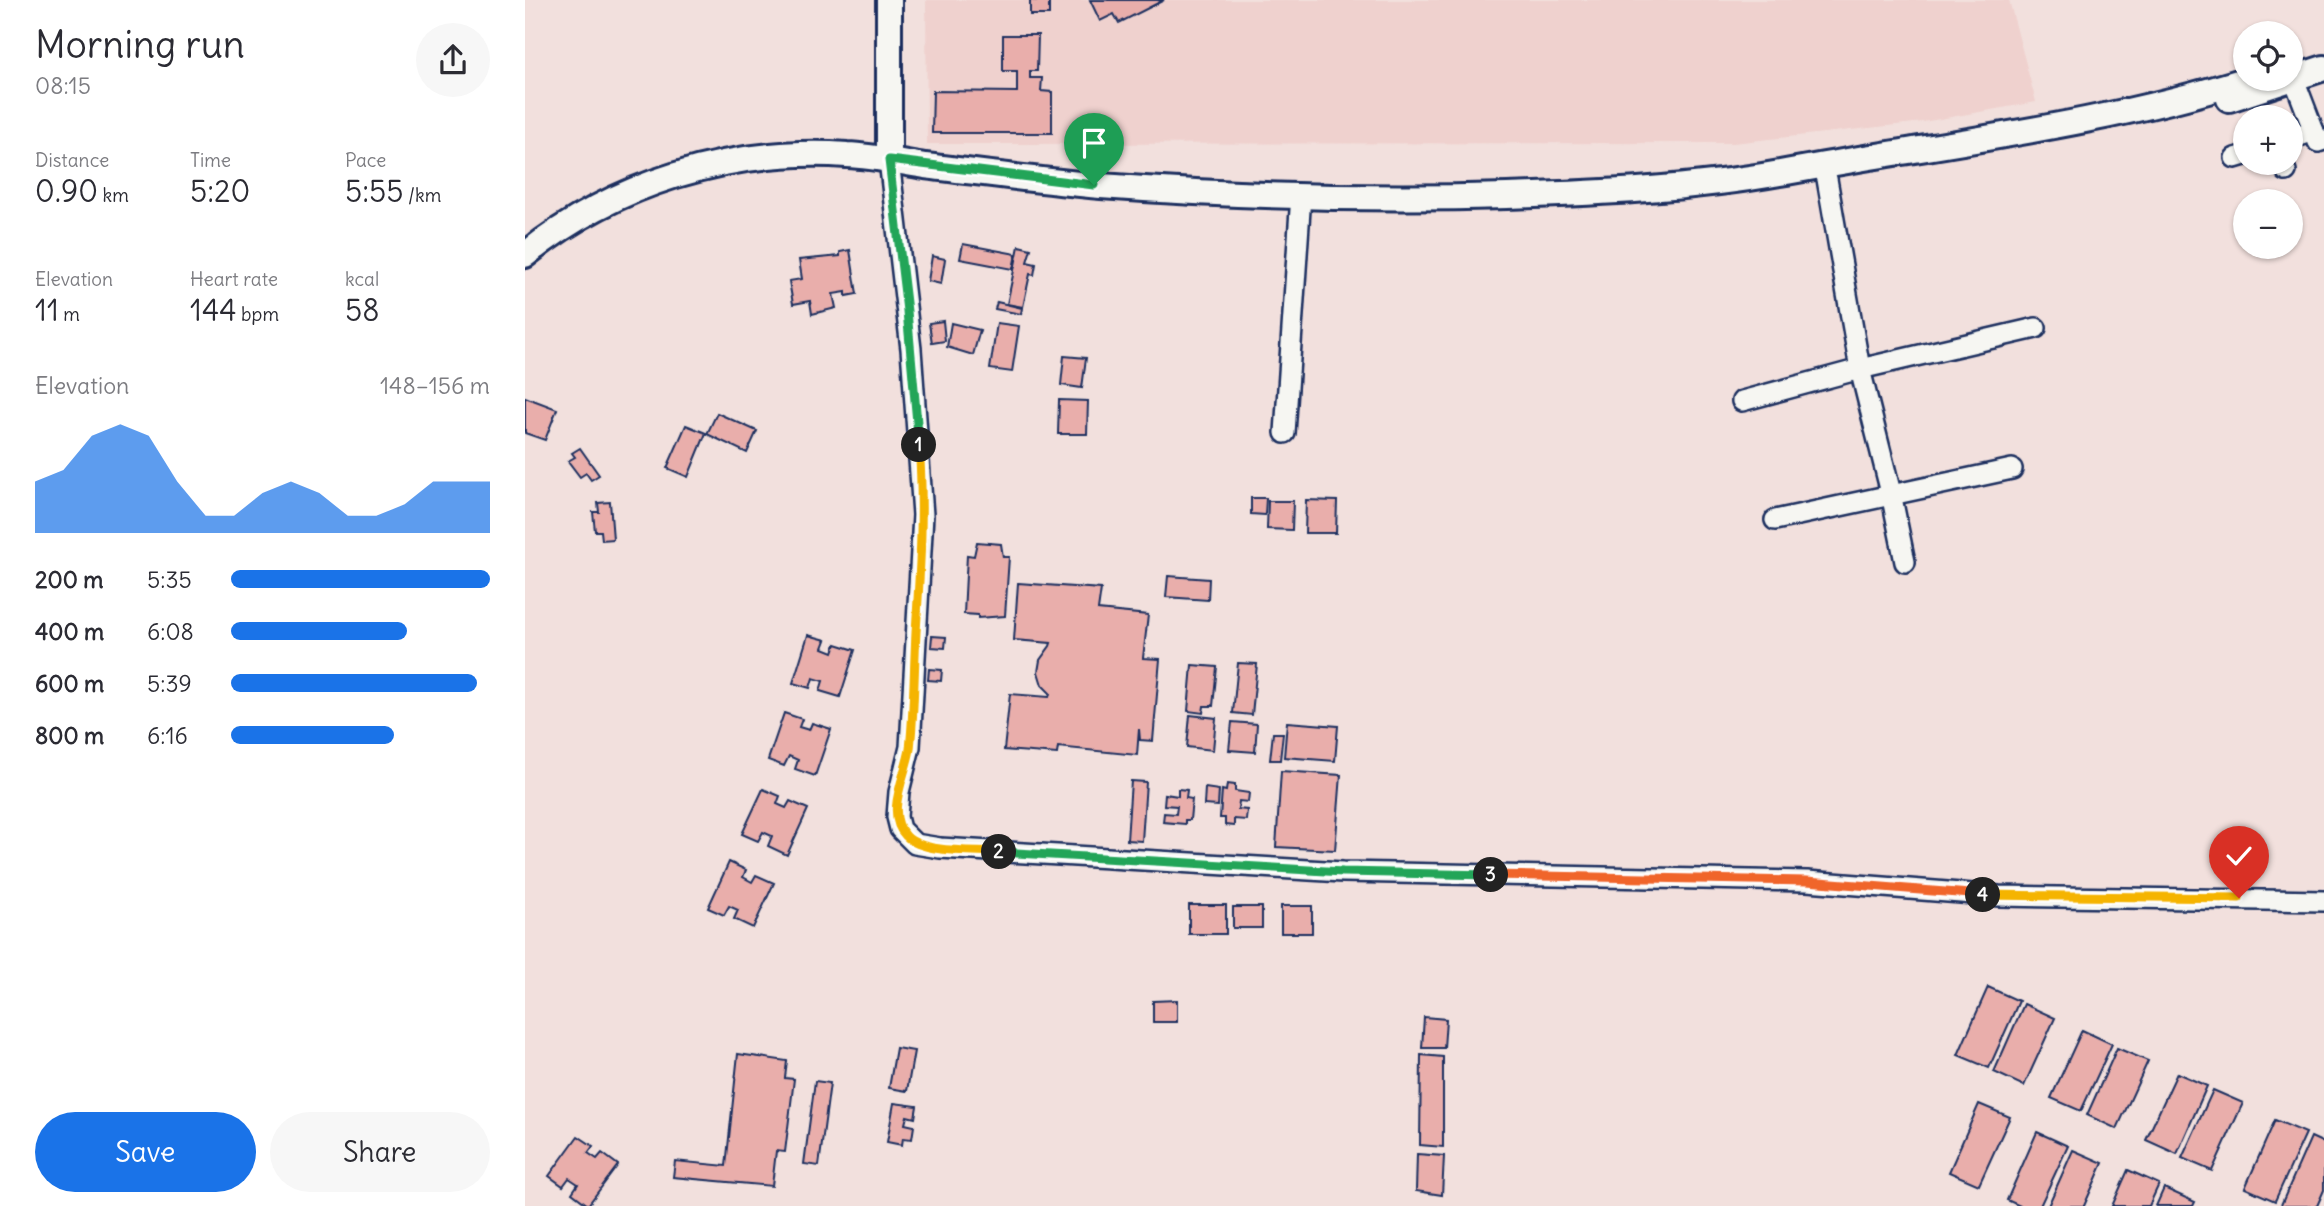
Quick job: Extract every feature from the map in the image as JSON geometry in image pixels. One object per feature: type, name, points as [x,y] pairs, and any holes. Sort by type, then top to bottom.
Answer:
[{"type":"main road","points":[[889,0],[889,160]]},
{"type":"main road","points":[[2303,66],[2324,54]]},
{"type":"main road","points":[[2303,71],[2324,68]]},
{"type":"main road","points":[[1824,172],[2115,115],[2233,83]]},
{"type":"main road","points":[[525,255],[615,197],[676,174],[782,156],[845,154],[1084,184],[1202,193],[1521,195],[1624,190],[1779,173],[1824,172],[2010,150],[2130,126],[2236,91]]},
{"type":"street","points":[[2301,91],[2319,135]]},
{"type":"street","points":[[889,160],[909,324],[922,489],[922,540],[910,747],[897,806],[900,829],[915,844],[940,848],[1343,872],[1807,881],[1999,896],[2324,901]]},
{"type":"street","points":[[1824,172],[1860,369],[1905,562]]},
{"type":"street","points":[[1285,433],[1301,195]]},
{"type":"street","points":[[1742,401],[1860,369],[2036,328]]},
{"type":"street","points":[[1775,520],[2012,469]]},
{"type":"shaded area","points":[[926,0],[2009,0],[2036,102],[1923,122],[1733,143],[927,144]]},
{"type":"building","points":[[1030,0],[1049,1],[1049,15],[1030,15]]},
{"type":"building","points":[[1090,0],[1164,0],[1119,23],[1114,14],[1100,21]]},
{"type":"building","points":[[1003,35],[1038,35],[1037,71],[1030,71],[1030,78],[1042,78],[1041,91],[1052,92],[1052,133],[932,133],[933,91],[1017,92],[1017,71],[1003,71]]},
{"type":"building","points":[[963,244],[1016,254],[1013,269],[960,259]]},
{"type":"building","points":[[1019,246],[1031,249],[1027,262],[1036,264],[1034,275],[1030,274],[1023,307],[1007,304]]},
{"type":"building","points":[[850,250],[857,294],[833,294],[836,308],[812,314],[810,301],[793,304],[789,281],[802,279],[799,260],[840,256],[840,252]]},
{"type":"building","points":[[932,256],[945,259],[941,284],[928,281]]},
{"type":"building","points":[[997,302],[1022,308],[1021,314],[995,309]]},
{"type":"building","points":[[943,321],[945,341],[932,343],[929,323]]},
{"type":"building","points":[[951,323],[980,330],[973,355],[947,347]]},
{"type":"building","points":[[997,323],[1019,326],[1012,372],[990,369]]},
{"type":"building","points":[[1064,356],[1086,358],[1082,388],[1061,385]]},
{"type":"building","points":[[525,397],[557,409],[545,440],[525,433]]},
{"type":"building","points":[[1059,400],[1088,401],[1087,434],[1058,434]]},
{"type":"building","points":[[717,413],[757,431],[747,453],[707,434]]},
{"type":"building","points":[[686,425],[706,433],[688,477],[667,468]]},
{"type":"building","points":[[580,448],[599,475],[591,480],[586,473],[580,477],[568,461],[575,457],[572,453]]},
{"type":"building","points":[[1251,498],[1266,498],[1265,515],[1251,514]]},
{"type":"building","points":[[1306,500],[1337,501],[1336,533],[1305,533]]},
{"type":"building","points":[[1268,501],[1293,501],[1292,530],[1267,529]]},
{"type":"building","points":[[610,502],[613,539],[602,540],[601,531],[595,531],[593,512],[599,512],[598,503]]},
{"type":"building","points":[[977,542],[1001,544],[1003,557],[1009,557],[1005,616],[978,618],[978,615],[964,614],[967,555],[974,556]]},
{"type":"building","points":[[1168,576],[1209,579],[1208,600],[1166,597]]},
{"type":"building","points":[[1018,583],[1101,589],[1098,610],[1148,615],[1143,658],[1160,659],[1153,741],[1140,740],[1139,729],[1137,755],[1058,747],[1057,754],[1004,750],[1010,694],[1049,697],[1050,693],[1042,685],[1038,672],[1040,660],[1051,643],[1014,640]]},
{"type":"building","points":[[808,635],[826,640],[823,648],[833,652],[836,644],[855,650],[840,697],[820,691],[823,681],[813,678],[810,688],[793,683]]},
{"type":"building","points":[[932,636],[946,637],[945,648],[931,647]]},
{"type":"building","points":[[1238,663],[1257,664],[1252,715],[1233,713]]},
{"type":"building","points":[[1192,665],[1217,667],[1213,706],[1204,706],[1203,713],[1188,711]]},
{"type":"building","points":[[929,669],[942,670],[941,681],[928,680]]},
{"type":"building","points":[[784,713],[802,719],[799,727],[809,730],[812,723],[831,729],[815,776],[795,769],[798,760],[789,756],[784,766],[768,760]]},
{"type":"building","points":[[1190,715],[1216,718],[1213,750],[1187,747]]},
{"type":"building","points":[[1232,722],[1257,724],[1255,752],[1229,750]]},
{"type":"building","points":[[1287,722],[1338,726],[1335,761],[1284,757]]},
{"type":"building","points":[[1273,733],[1283,733],[1280,760],[1270,760]]},
{"type":"building","points":[[1281,771],[1341,775],[1335,850],[1276,847]]},
{"type":"building","points":[[1131,781],[1146,782],[1142,841],[1127,840]]},
{"type":"building","points":[[1227,784],[1235,785],[1235,791],[1249,793],[1248,802],[1239,801],[1238,809],[1247,810],[1246,820],[1234,819],[1234,826],[1225,825],[1225,818],[1220,818],[1222,790],[1226,791]]},
{"type":"building","points":[[1205,788],[1219,790],[1218,806],[1204,805]]},
{"type":"building","points":[[763,789],[780,796],[777,804],[786,808],[790,801],[808,809],[787,855],[768,846],[772,836],[763,832],[758,841],[742,834]]},
{"type":"building","points":[[1178,789],[1187,790],[1186,798],[1192,799],[1190,820],[1185,820],[1185,824],[1163,822],[1164,813],[1176,814],[1177,806],[1164,805],[1165,794],[1178,796]]},
{"type":"building","points":[[729,862],[746,870],[743,877],[752,882],[756,875],[774,883],[753,928],[734,919],[738,910],[729,906],[724,915],[708,908]]},
{"type":"building","points":[[1189,905],[1226,905],[1226,934],[1189,934]]},
{"type":"building","points":[[1281,906],[1312,906],[1312,933],[1281,933]]},
{"type":"building","points":[[1233,907],[1262,907],[1262,928],[1233,928]]},
{"type":"building","points":[[1988,987],[2019,1001],[1989,1068],[1958,1055]]},
{"type":"building","points":[[1177,1000],[1177,1022],[1153,1022],[1153,1001]]},
{"type":"building","points":[[2024,1004],[2055,1018],[2024,1086],[1994,1072]]},
{"type":"building","points":[[1424,1017],[1446,1019],[1444,1048],[1422,1048]]},
{"type":"building","points":[[2082,1030],[2112,1044],[2081,1111],[2051,1098]]},
{"type":"building","points":[[896,1048],[914,1051],[907,1091],[889,1088]]},
{"type":"building","points":[[2117,1048],[2148,1061],[2117,1129],[2087,1115]]},
{"type":"building","points":[[738,1054],[787,1061],[785,1078],[794,1079],[785,1152],[776,1151],[772,1186],[673,1177],[675,1161],[726,1166]]},
{"type":"building","points":[[1421,1055],[1443,1057],[1443,1147],[1420,1145]]},
{"type":"building","points":[[2177,1073],[2207,1086],[2177,1154],[2146,1140]]},
{"type":"building","points":[[815,1081],[830,1083],[819,1166],[804,1164]]},
{"type":"building","points":[[2213,1090],[2243,1103],[2212,1171],[2182,1158]]},
{"type":"building","points":[[894,1103],[917,1106],[915,1118],[907,1116],[905,1124],[914,1126],[912,1139],[903,1138],[902,1145],[887,1142]]},
{"type":"building","points":[[1979,1104],[2010,1117],[1979,1185],[1949,1172]]},
{"type":"building","points":[[2275,1120],[2306,1133],[2275,1201],[2245,1188]]},
{"type":"building","points":[[2037,1132],[2068,1146],[2040,1206],[2020,1206],[2007,1200]]},
{"type":"building","points":[[578,1136],[593,1146],[588,1153],[597,1159],[602,1153],[618,1165],[588,1205],[572,1193],[578,1184],[569,1178],[563,1186],[549,1176]]},
{"type":"building","points":[[2311,1137],[2324,1143],[2324,1190],[2317,1206],[2282,1206],[2281,1205]]},
{"type":"building","points":[[2073,1150],[2103,1163],[2084,1206],[2048,1206]]},
{"type":"building","points":[[1417,1154],[1444,1156],[1442,1195],[1416,1191]]},
{"type":"building","points":[[2128,1170],[2159,1184],[2149,1206],[2112,1206]]},
{"type":"building","points":[[2164,1188],[2195,1202],[2193,1206],[2156,1206]]},
{"type":"route","points":[[1094,185],[889,160],[911,349],[923,515],[910,747],[897,806],[900,829],[915,844],[940,848],[1343,872],[1807,881],[1999,896],[2239,898]]}]
